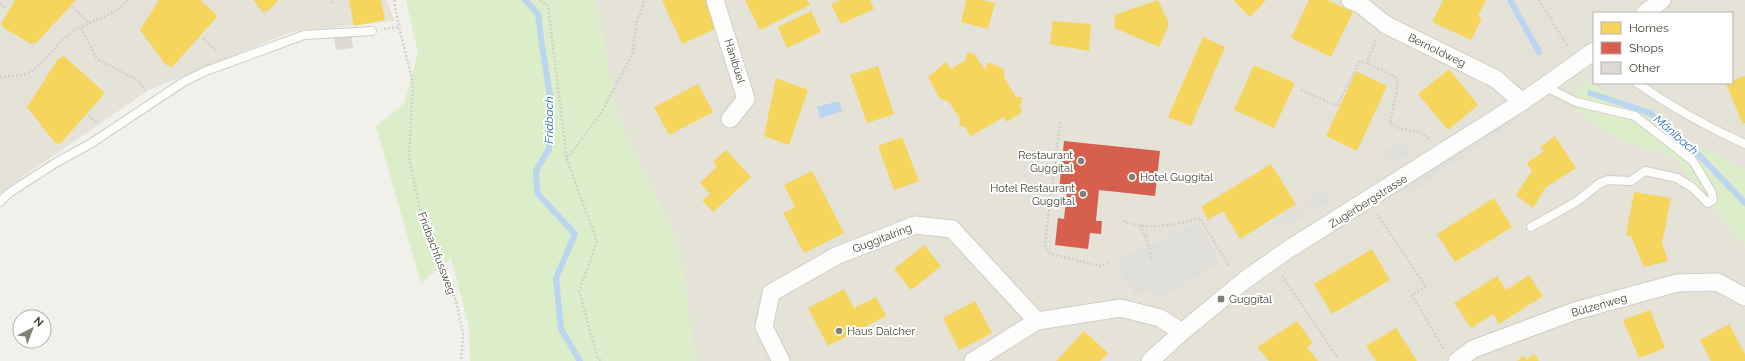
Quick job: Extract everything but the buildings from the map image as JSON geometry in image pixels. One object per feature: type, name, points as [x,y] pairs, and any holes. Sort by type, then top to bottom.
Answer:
[{"type":"street","name":"Hänibüel","points":[[715,0],[746,100],[730,118]]},
{"type":"street","name":"Bernoldweg","points":[[1350,0],[1360,4],[1386,25],[1496,79],[1522,102]]},
{"type":"street","points":[[1646,12],[1662,0]]},
{"type":"street","name":"Zugerbergstrasse","points":[[1150,361],[1182,332],[1245,280],[1286,251],[1368,201],[1522,102],[1546,84],[1575,55],[1593,51]]},
{"type":"street","name":"Guggitalring","points":[[781,361],[764,327],[771,293],[836,256],[915,225],[952,230],[1037,321]]},
{"type":"street","name":"Bützenweg","points":[[1452,358],[1575,311],[1677,283],[1717,282],[1745,297]]},
{"type":"street","points":[[972,361],[1037,321],[1121,308],[1160,318],[1182,332]]},
{"type":"lane","points":[[0,202],[9,193],[154,103],[185,81],[206,71],[304,35],[372,31]]},
{"type":"lane","points":[[1530,227],[1576,202],[1600,183],[1608,180],[1631,181],[1645,171],[1677,178],[1693,188],[1708,203],[1713,200],[1712,193],[1693,161],[1635,116],[1576,102],[1546,84]]},
{"type":"lane","points":[[1638,84],[1677,110],[1709,128],[1745,144]]},
{"type":"path","points":[[0,77],[19,76],[29,73],[37,67],[67,36],[80,28],[119,10],[128,0]]},
{"type":"path","name":"Fridbachfussweg","points":[[394,0],[413,83],[409,158],[422,220],[456,301],[463,334],[461,361]]},
{"type":"path","points":[[540,0],[548,6],[567,160],[597,242],[579,291],[597,356],[601,361]]},
{"type":"path","points":[[567,160],[601,113],[632,55],[637,21],[645,0]]},
{"type":"path","points":[[1540,0],[1575,55]]},
{"type":"path","points":[[0,4],[6,8]]},
{"type":"path","points":[[72,7],[90,24]]},
{"type":"path","points":[[372,31],[399,27]]},
{"type":"path","points":[[80,28],[97,59],[138,80],[154,103]]},
{"type":"path","points":[[1366,63],[1378,34]]},
{"type":"path","points":[[1301,90],[1337,106],[1360,60],[1395,77],[1398,84],[1390,123],[1403,130],[1414,130],[1424,133],[1432,144]]},
{"type":"path","points":[[1060,122],[1044,243],[1046,249],[1049,253],[1055,255],[1100,266],[1109,262]]},
{"type":"path","points":[[1368,201],[1426,287],[1412,295],[1452,358]]},
{"type":"path","points":[[1123,221],[1133,225],[1176,225],[1200,218],[1230,266]]},
{"type":"path","points":[[1141,225],[1143,236],[1146,235],[1152,258]]},
{"type":"path","points":[[1279,272],[1338,358]]},
{"type":"shaded area","points":[[0,0],[387,0],[394,21],[291,32],[149,90],[25,175],[0,195]]},
{"type":"shaded area","points":[[596,0],[1745,0],[1745,171],[1724,158],[1614,138],[1674,157],[1745,246],[1745,361],[695,361],[680,249],[616,111]]},
{"type":"shaded area","points":[[1511,117],[1514,122],[1408,195],[1404,188]]},
{"type":"shaded area","points":[[1402,141],[1410,153],[1392,165],[1383,152]]},
{"type":"shaded area","points":[[1322,190],[1332,200],[1310,214],[1302,202]]},
{"type":"shaded area","points":[[1299,205],[1306,217],[1286,229],[1279,218]]},
{"type":"shaded area","points":[[1199,222],[1219,262],[1162,299],[1149,289],[1135,296],[1124,280],[1119,259],[1174,235],[1173,233]]},
{"type":"green space","points":[[406,0],[596,0],[616,111],[680,249],[696,361],[470,361],[469,326],[451,258],[421,283],[376,126],[404,104],[418,53]]},
{"type":"green space","points":[[1586,81],[1646,114],[1702,149],[1724,158],[1745,171],[1745,246],[1674,157],[1614,138],[1565,101]]},
{"type":"water","points":[[839,101],[842,111],[820,118],[817,107]]},
{"type":"waterway","name":"Fridbach","points":[[525,0],[538,14],[550,96],[549,149],[536,171],[537,193],[575,234],[556,278],[561,329],[580,361]]},
{"type":"waterway","name":"Mänibach","points":[[1510,0],[1539,52]]},
{"type":"waterway","name":"Mänibach","points":[[1590,93],[1650,113],[1699,155],[1745,203]]},
{"type":"place","name":"Restaurant Guggital","points":[[1081,161]]},
{"type":"place","name":"Hotel Guggital","points":[[1132,177]]},
{"type":"place","name":"Hotel Restaurant Guggital","points":[[1083,194]]},
{"type":"place","name":"Guggital","points":[[1221,299]]},
{"type":"place","name":"Haus Dalcher","points":[[839,331]]}]
